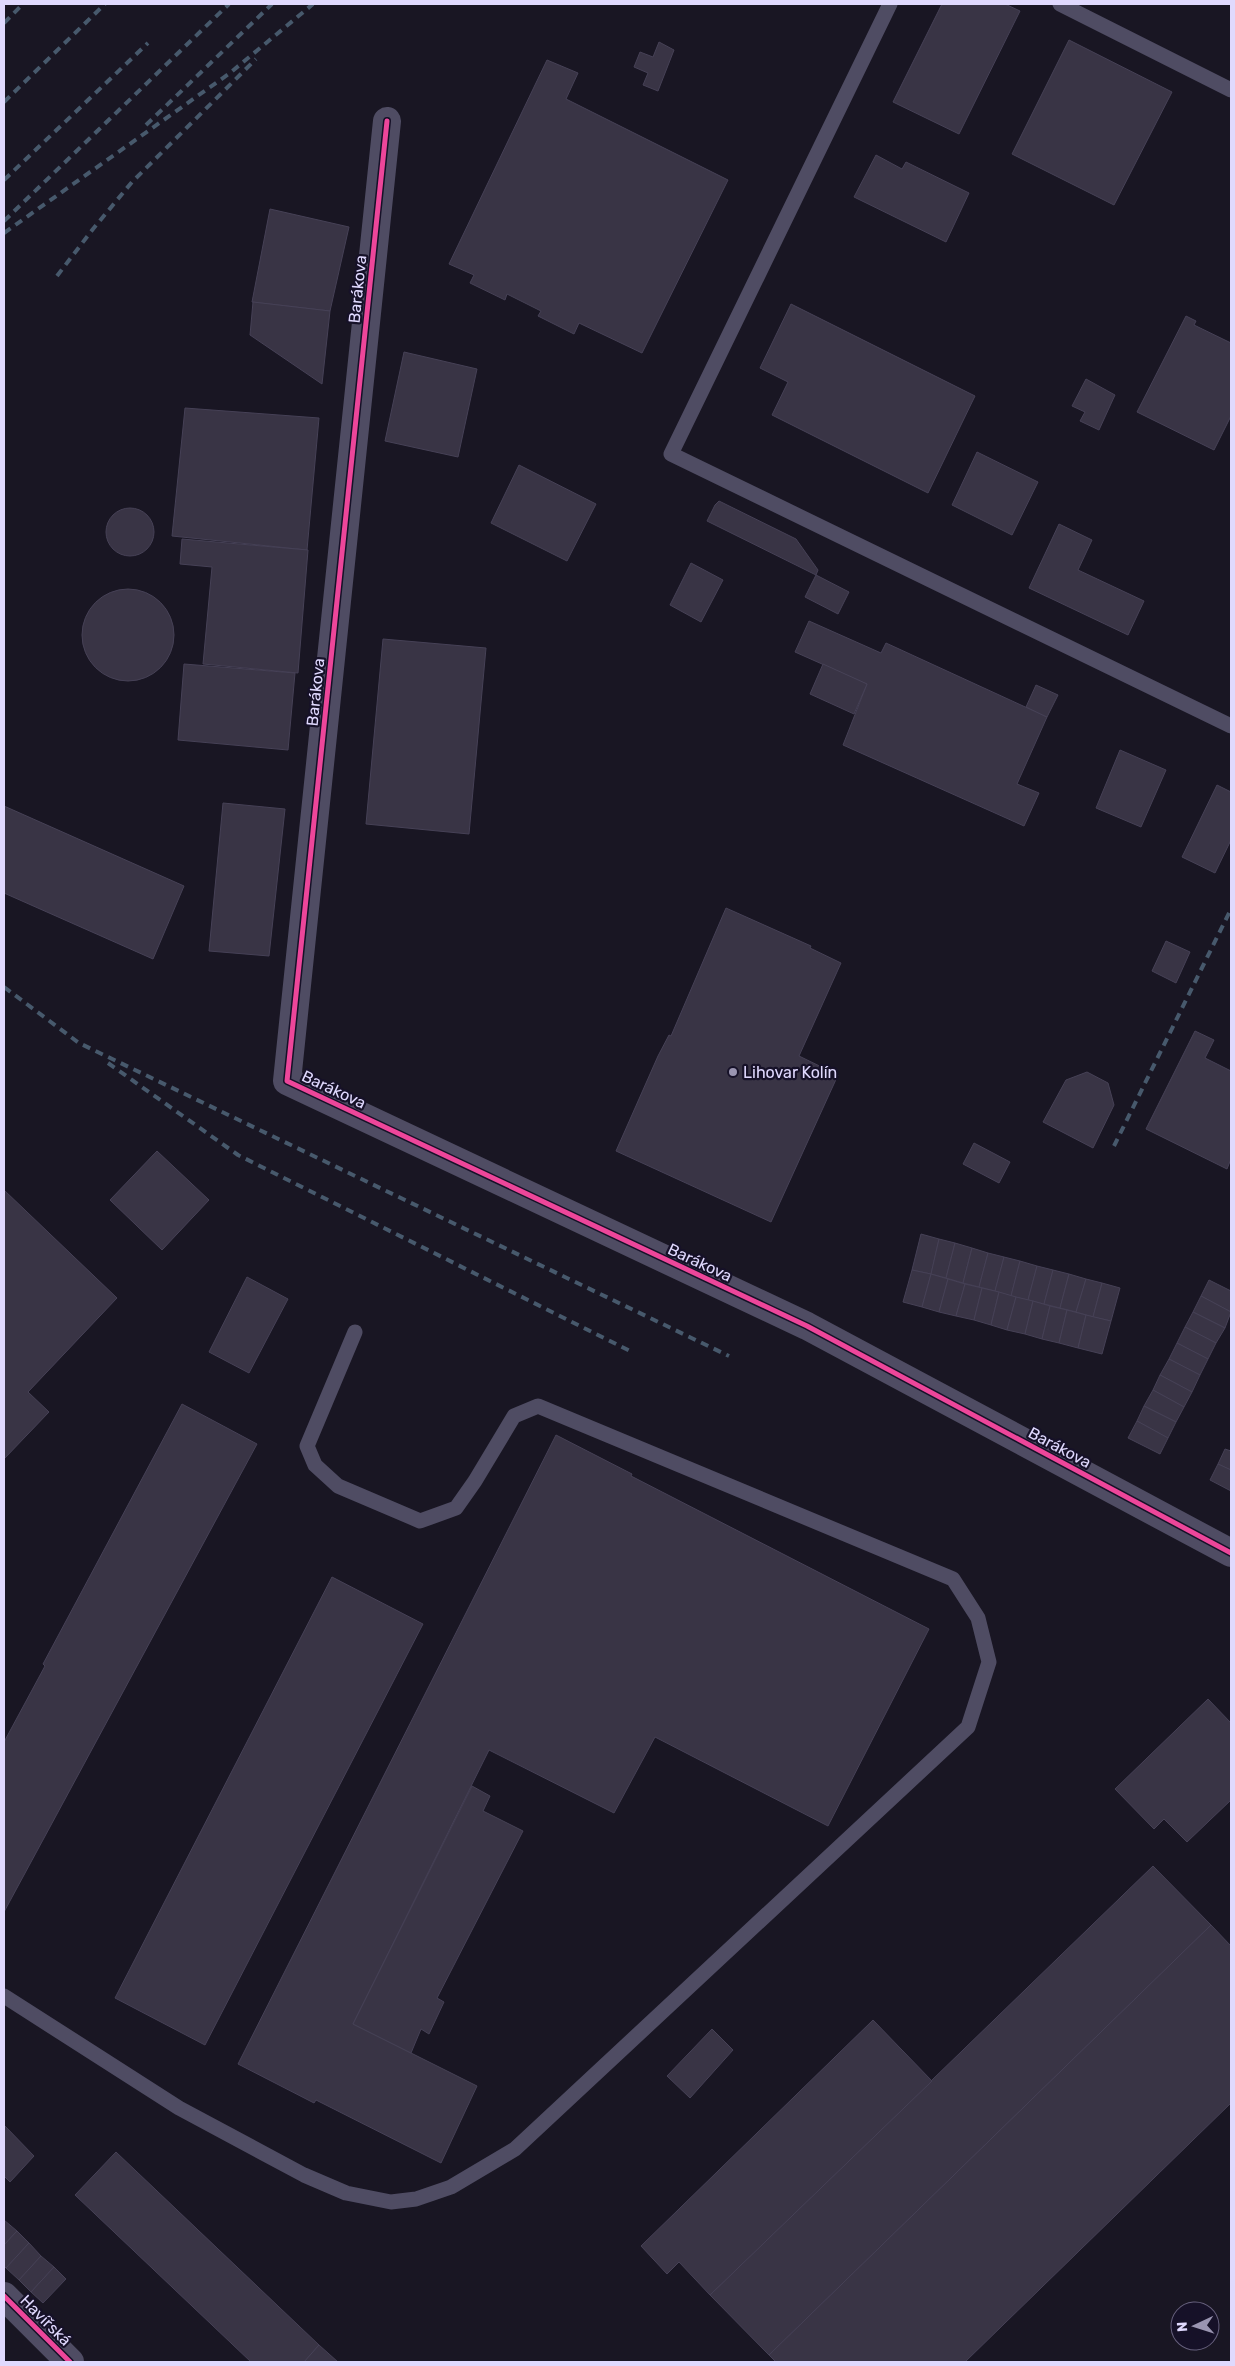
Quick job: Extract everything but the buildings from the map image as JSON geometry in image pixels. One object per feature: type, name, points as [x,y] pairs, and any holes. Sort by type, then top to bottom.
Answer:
[{"type":"street","name":"Barákova","points":[[387,121],[287,1081],[807,1326],[1231,1553]]},
{"type":"street","name":"Havířská","points":[[4,2296],[70,2362]]},
{"type":"lane","points":[[890,4],[671,454],[1231,726]]},
{"type":"lane","points":[[1060,4],[1231,90]]},
{"type":"lane","points":[[4,1996],[180,2108],[304,2175],[346,2194],[391,2202],[416,2200],[450,2187],[516,2149],[968,1727],[989,1662],[978,1618],[953,1579],[538,1406],[514,1416],[475,1481],[456,1508],[420,1521],[338,1486],[316,1465],[307,1446],[355,1332]]},
{"type":"railway","points":[[4,23],[23,4]]},
{"type":"railway","points":[[4,102],[105,4]]},
{"type":"railway","points":[[4,221],[229,4]]},
{"type":"railway","points":[[146,125],[272,4]]},
{"type":"railway","points":[[4,233],[230,73],[313,4]]},
{"type":"railway","points":[[4,180],[148,43]]},
{"type":"railway","points":[[57,276],[132,182],[256,59]]},
{"type":"railway","points":[[1114,1146],[1231,909]]},
{"type":"railway","points":[[4,987],[79,1043],[729,1356]]},
{"type":"railway","points":[[108,1063],[238,1155],[630,1351]]},
{"type":"cycle path","points":[[387,121],[287,1081],[807,1326],[1231,1553]]},
{"type":"cycle path","points":[[4,2296],[70,2362]]},
{"type":"place","name":"Lihovar Kolín","points":[[733,1072]]}]
